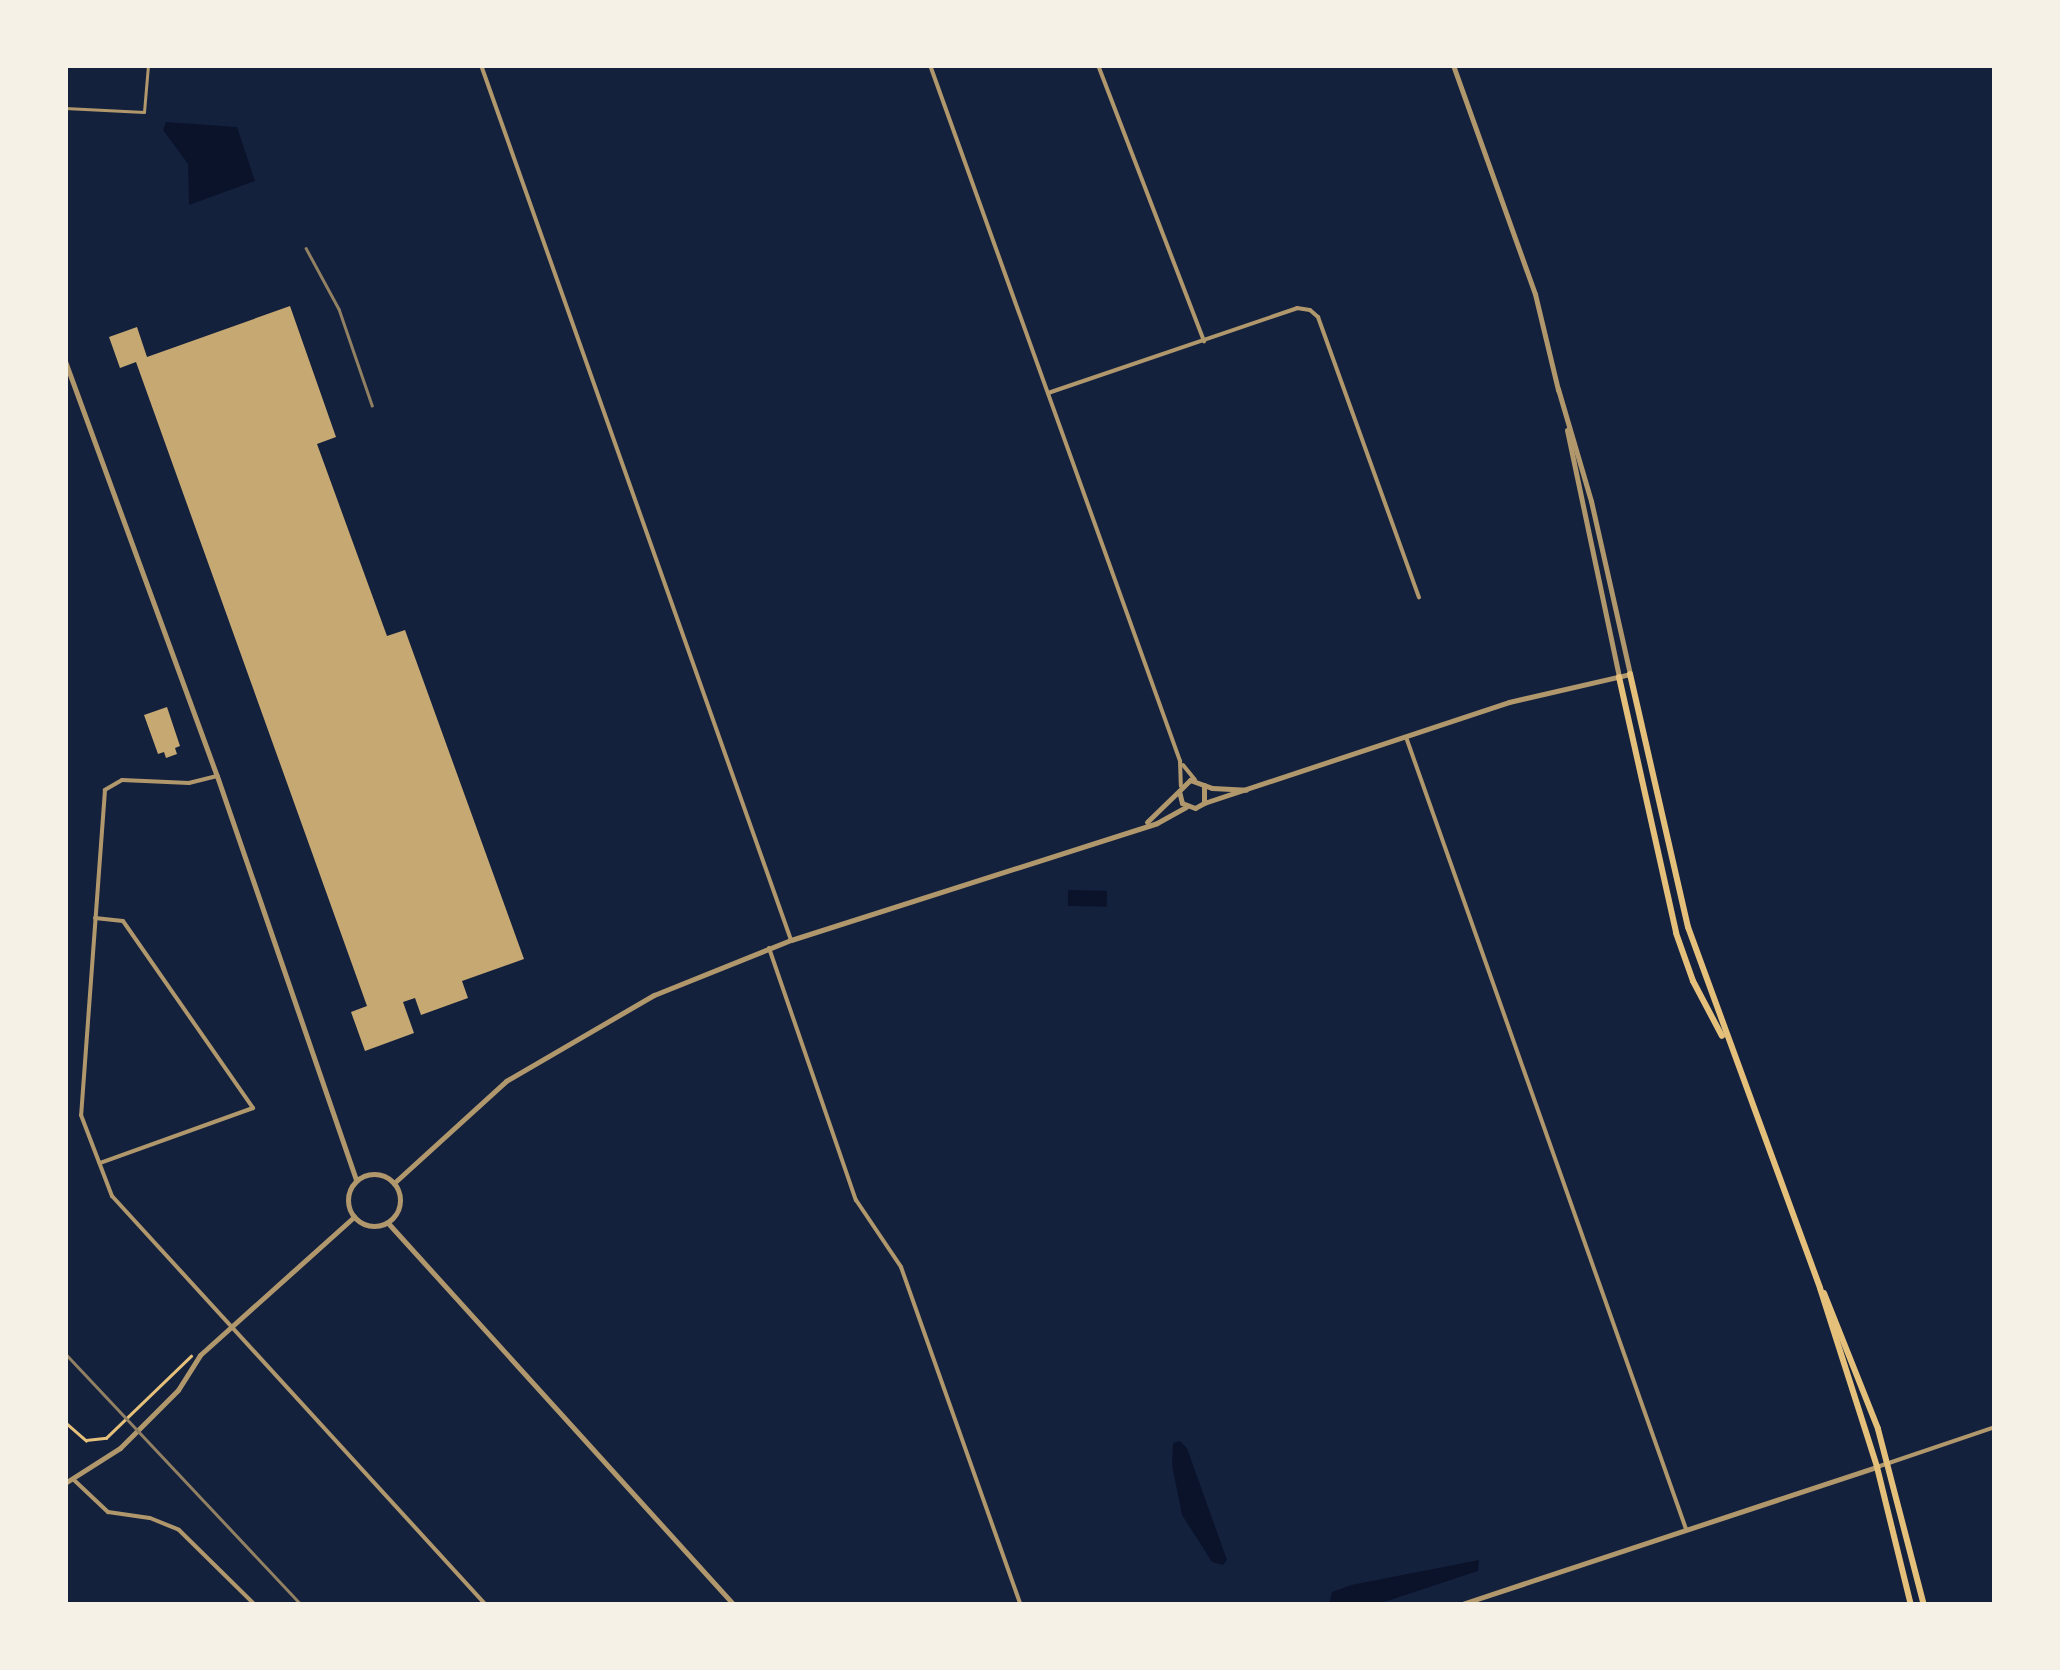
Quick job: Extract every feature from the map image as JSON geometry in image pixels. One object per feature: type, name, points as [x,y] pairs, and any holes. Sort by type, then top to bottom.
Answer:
[{"type":"main road","points":[[1630,674],[1677,891],[1732,1055],[1820,1288],[1877,1467],[1911,1605]]},
{"type":"main road","points":[[1618,677],[1676,933],[1694,981],[1732,1055]]},
{"type":"main road","points":[[1820,1288],[1846,1344],[1889,1463],[1924,1605]]},
{"type":"street","points":[[481,65],[792,940]]},
{"type":"street","points":[[930,65],[1180,761],[1204,785],[1248,790]]},
{"type":"street","points":[[1098,65],[1204,341]]},
{"type":"street","points":[[1453,65],[1535,294],[1618,677]]},
{"type":"street","points":[[1048,393],[1297,308],[1318,317],[1419,597]]},
{"type":"street","points":[[65,361],[217,776],[356,1180]]},
{"type":"street","points":[[394,1182],[506,1082],[654,995],[792,940],[1144,824],[1157,823],[1186,806],[1195,808],[1508,702],[1630,674],[1591,501],[1558,388]]},
{"type":"street","points":[[1406,737],[1686,1529]]},
{"type":"street","points":[[1180,761],[1180,788],[1186,806]]},
{"type":"street","points":[[217,776],[190,783],[122,780],[106,790],[80,1109],[112,1196],[486,1605]]},
{"type":"street","points":[[1144,824],[1180,788],[1195,780]]},
{"type":"street","points":[[1204,785],[1204,803]]},
{"type":"street","points":[[96,918],[123,921],[253,1108],[100,1163]]},
{"type":"street","points":[[769,948],[856,1200],[902,1267],[1022,1605]]},
{"type":"street","points":[[372,1174],[394,1182],[401,1200],[388,1223],[372,1227],[354,1217],[348,1196],[356,1180],[372,1174]]},
{"type":"street","points":[[66,1483],[120,1448],[159,1410],[200,1355],[354,1217]]},
{"type":"street","points":[[388,1223],[734,1605]]},
{"type":"street","points":[[1460,1605],[1995,1427]]},
{"type":"street","points":[[74,1480],[108,1512],[150,1518],[179,1530],[255,1605]]},
{"type":"lane","points":[[65,108],[144,112],[148,65]]},
{"type":"path","points":[[65,1422],[86,1440],[106,1438],[145,1404],[169,1373],[190,1356],[200,1355]]},
{"type":"water","points":[[166,122],[237,127],[255,181],[189,205],[188,164],[163,130]]},
{"type":"water","points":[[1068,890],[1107,891],[1107,907],[1068,906]]},
{"type":"water","points":[[1180,1441],[1187,1448],[1227,1560],[1223,1565],[1212,1562],[1182,1515],[1172,1465],[1173,1443]]},
{"type":"water","points":[[1479,1560],[1478,1571],[1375,1605],[1329,1604],[1332,1592],[1351,1585]]},
{"type":"building","points":[[290,306],[336,437],[317,444],[387,636],[405,630],[524,959],[462,981],[468,998],[421,1015],[415,998],[403,1002],[414,1033],[365,1051],[351,1012],[367,1006],[136,362],[120,368],[109,337],[137,327],[147,357]]},
{"type":"building","points":[[167,707],[180,746],[175,748],[177,754],[166,758],[164,752],[158,754],[144,715]]},
{"type":"railway","points":[[306,248],[339,309],[372,405]]},
{"type":"railway","points":[[65,1353],[302,1605]]}]
